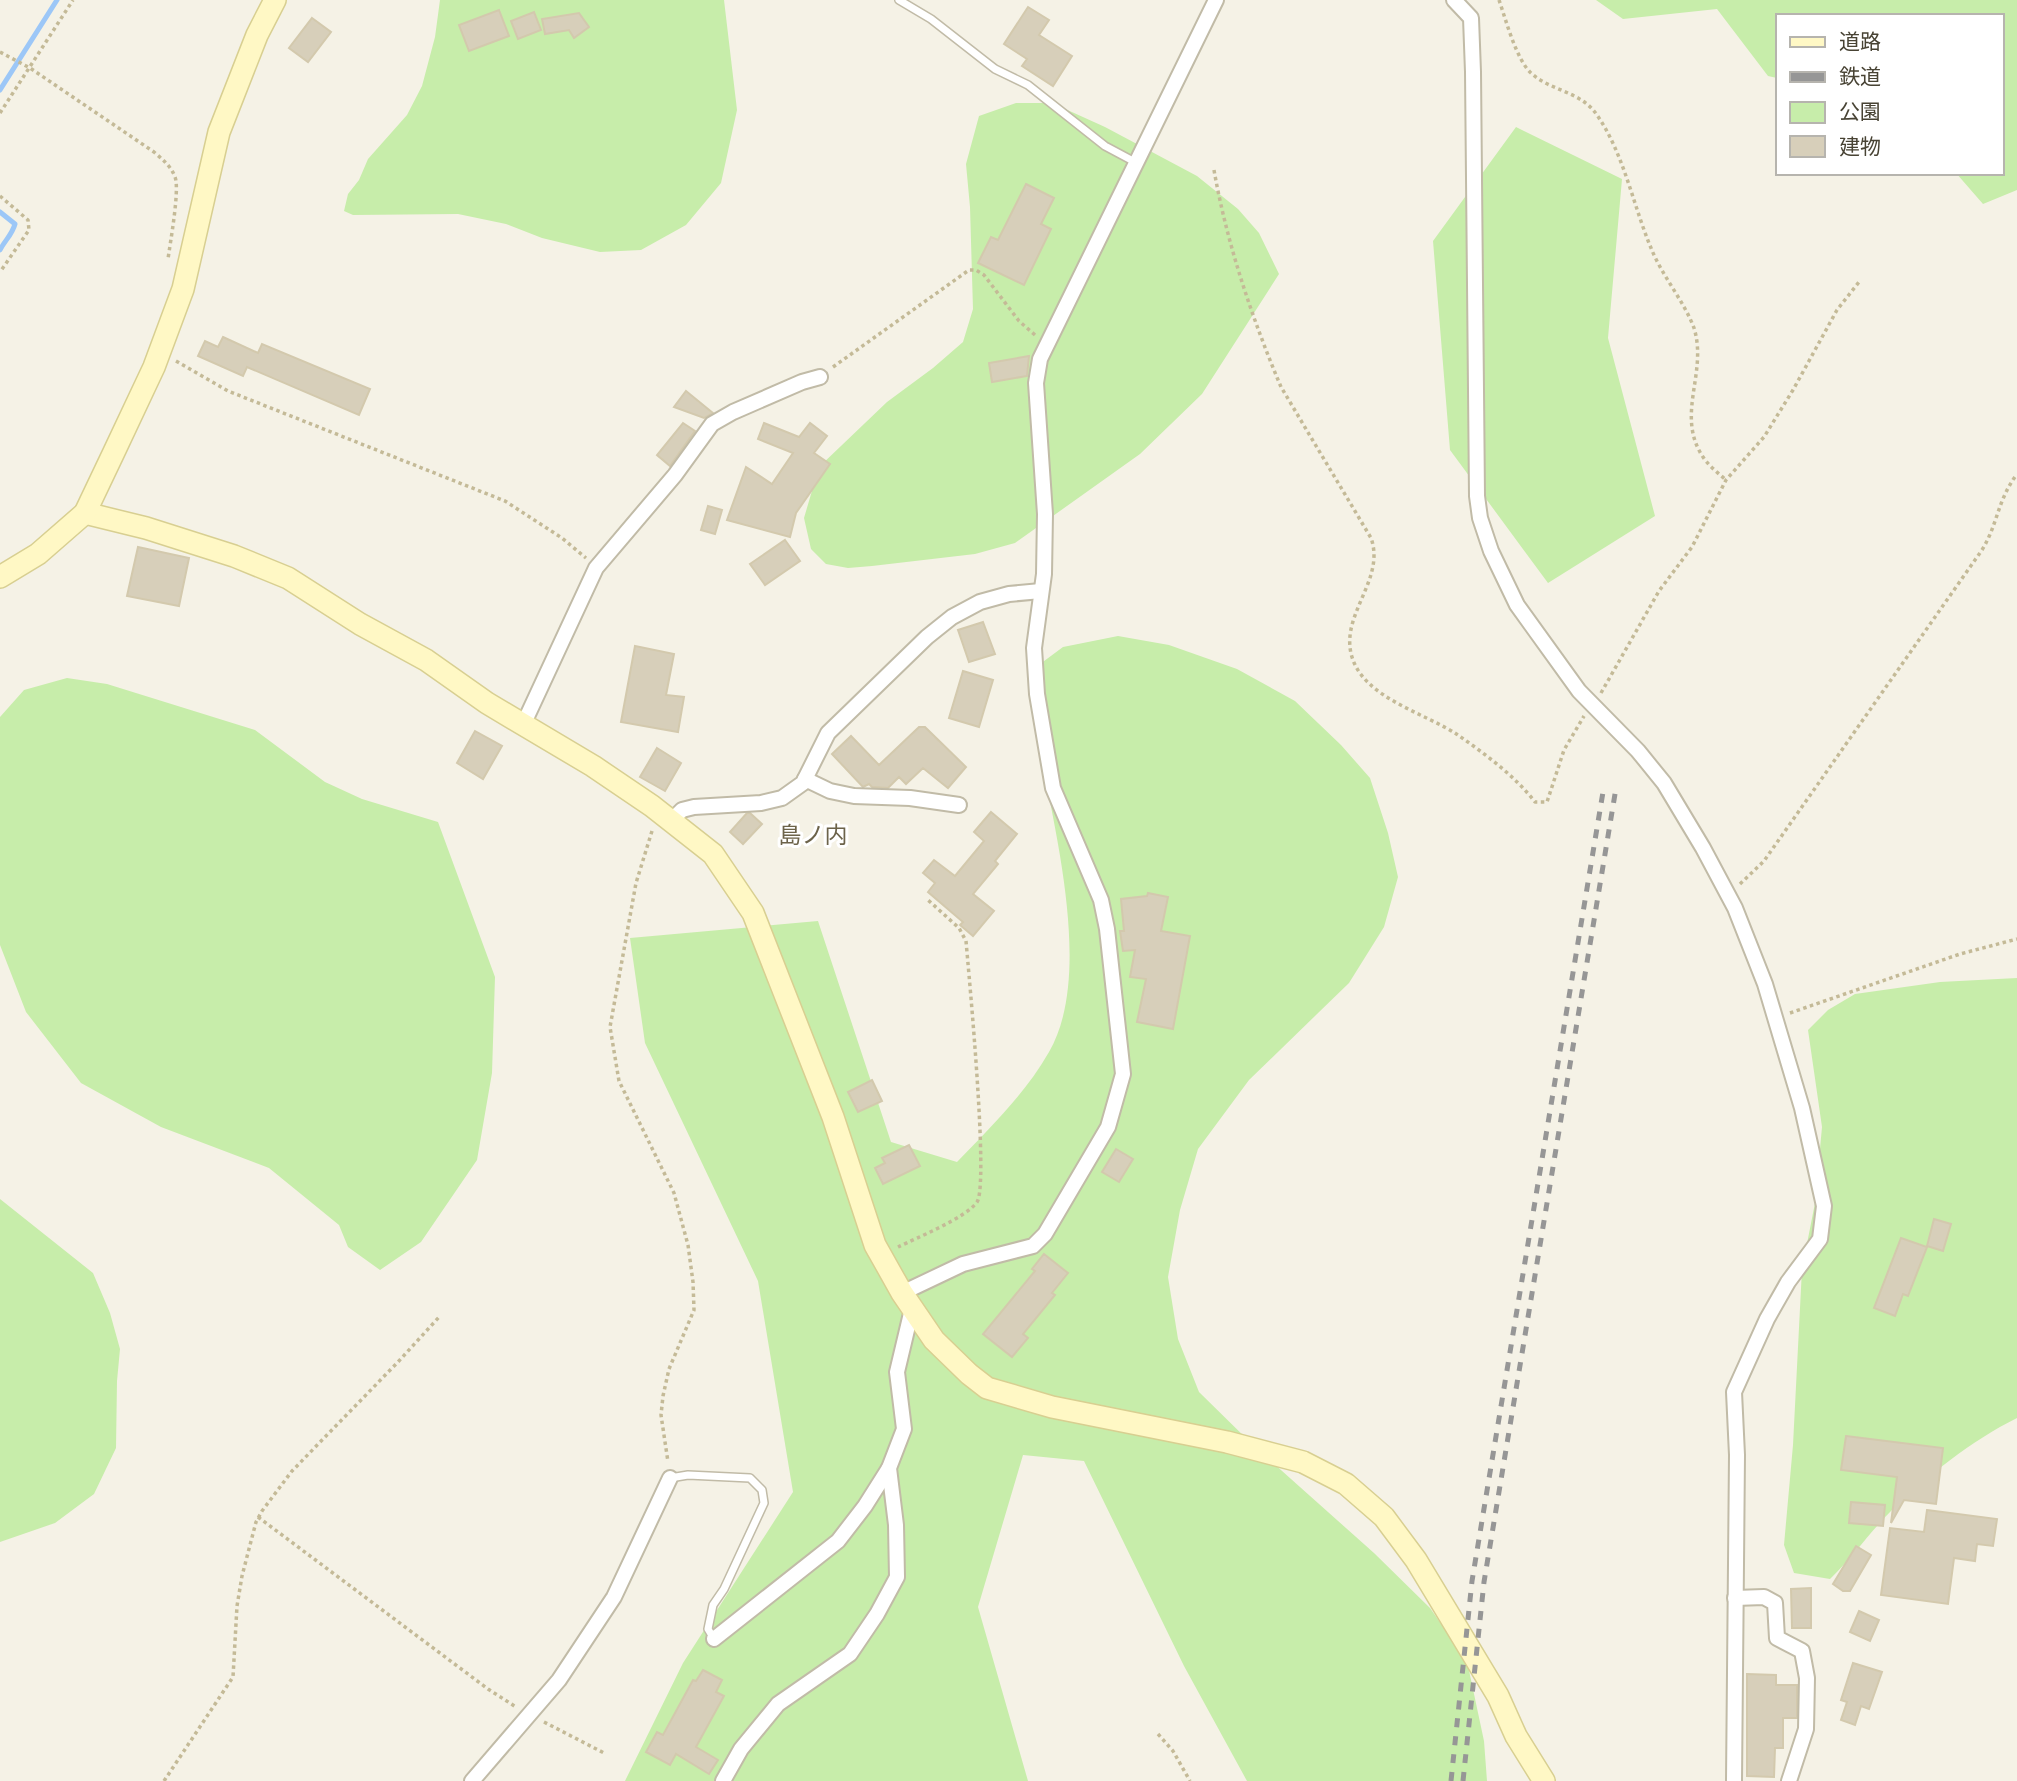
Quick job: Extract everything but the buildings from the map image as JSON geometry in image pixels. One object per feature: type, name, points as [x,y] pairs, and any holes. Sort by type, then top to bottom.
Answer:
[{"type":"street","points":[[0,577],[38,554],[85,513],[160,350],[183,289],[219,132],[257,35],[275,0]]},
{"type":"street","points":[[713,1639],[838,1541],[890,1468],[904,1429],[897,1372],[907,1301],[963,1264],[1033,1245],[1045,1234],[1108,1126],[1123,1074],[1107,929],[1101,900],[1053,788],[1037,694],[1034,648],[1041,591],[1045,514],[1036,383],[1040,359],[1216,0]]},
{"type":"street","points":[[1454,0],[1471,18],[1477,496],[1480,518],[1491,551],[1517,605],[1579,691],[1638,751],[1664,783],[1727,894],[1765,984],[1802,1108],[1824,1206],[1820,1239],[1783,1291],[1767,1319],[1734,1392],[1737,1455],[1734,1781]]},
{"type":"street","points":[[523,724],[596,568],[675,475],[712,424],[733,412],[820,377]]},
{"type":"street","points":[[85,513],[234,556],[288,578],[360,624],[426,660],[487,703],[593,766],[713,854],[753,913],[808,1051],[881,1256],[934,1340],[952,1359],[988,1388],[1040,1404],[1227,1441],[1303,1462],[1346,1484],[1384,1517],[1416,1560],[1498,1696],[1516,1736],[1544,1781]]},
{"type":"street","points":[[666,817],[694,807],[761,803],[782,798],[803,783],[828,733],[927,637],[952,617],[980,602],[1009,594],[1041,591]]},
{"type":"street","points":[[805,779],[830,791],[854,796],[910,798],[959,804]]},
{"type":"street","points":[[723,1781],[741,1749],[778,1704],[850,1654],[877,1614],[897,1577],[890,1468]]},
{"type":"street","points":[[472,1781],[559,1680],[614,1597],[670,1478]]},
{"type":"street","points":[[1735,1598],[1764,1597],[1775,1603],[1777,1639],[1802,1651],[1807,1678],[1807,1729],[1789,1781]]},
{"type":"lane","points":[[900,0],[931,19],[995,69],[1028,85],[1105,146],[1135,162]]},
{"type":"lane","points":[[670,1478],[688,1475],[750,1478],[762,1490],[764,1503],[724,1590],[713,1605],[708,1629],[713,1639]]},
{"type":"path","points":[[0,113],[73,0]]},
{"type":"path","points":[[1499,0],[1528,71],[1590,105],[1598,115],[1617,154],[1651,250],[1694,328],[1698,368],[1690,417],[1697,446],[1703,457],[1726,480]]},
{"type":"path","points":[[0,52],[30,68],[169,164],[177,180],[177,193],[167,264]]},
{"type":"path","points":[[0,196],[28,220],[29,230],[0,272]]},
{"type":"path","points":[[820,377],[969,270],[976,270],[984,275],[1019,321],[1049,342]]},
{"type":"path","points":[[160,350],[188,370],[228,391],[505,501],[562,538],[596,568]]},
{"type":"path","points":[[1727,894],[1750,876],[1763,861],[1974,561],[1992,534],[2000,501],[2017,474]]},
{"type":"path","points":[[666,817],[656,821],[636,883],[610,1027],[619,1081],[674,1193],[688,1245],[693,1282],[694,1310],[669,1369],[663,1396],[661,1415],[670,1478]]},
{"type":"path","points":[[881,1256],[952,1221],[977,1202],[980,1192],[982,1156],[966,941],[959,928],[928,900]]},
{"type":"path","points":[[1775,1019],[1960,954],[2017,939]]},
{"type":"path","points":[[164,1781],[233,1677],[236,1618],[242,1576],[258,1517],[292,1471],[440,1316]]},
{"type":"path","points":[[258,1517],[488,1689],[517,1707]]},
{"type":"path","points":[[538,1719],[604,1753]]},
{"type":"path","points":[[1158,1734],[1173,1751],[1190,1781]]},
{"type":"green space","points":[[440,0],[724,0],[737,110],[721,183],[686,225],[641,250],[600,252],[542,238],[506,224],[458,214],[353,215],[344,211],[348,194],[359,180],[368,159],[407,115],[422,86],[435,37]]},
{"type":"green space","points":[[1596,0],[2017,0],[2017,190],[1983,204],[1958,175],[2003,175],[2003,14],[1776,14],[1776,78],[1768,76],[1717,9],[1623,19]]},
{"type":"green space","points":[[1016,103],[1052,103],[1105,127],[1197,176],[1238,209],[1259,233],[1279,274],[1202,394],[1140,454],[1015,543],[975,554],[872,566],[848,568],[826,564],[811,549],[804,518],[819,467],[887,402],[963,342],[973,309],[966,164],[979,116]]},
{"type":"green space","points":[[1516,127],[1622,179],[1608,338],[1655,516],[1548,583],[1450,450],[1433,241]]},
{"type":"green space","points":[[1118,636],[1169,645],[1237,669],[1295,701],[1341,745],[1370,778],[1388,833],[1398,877],[1384,927],[1349,983],[1249,1080],[1198,1149],[1180,1210],[1168,1277],[1178,1339],[1199,1392],[1430,1608],[1467,1661],[1484,1741],[1487,1781],[1247,1781],[1184,1666],[1084,1461],[1023,1455],[978,1607],[1028,1781],[625,1781],[683,1663],[793,1492],[758,1281],[645,1043],[630,938],[818,921],[891,1142],[957,1162],[1018,1096],[1040,1067],[1063,1018],[1069,977],[1065,888],[1033,712],[1032,670],[1063,647]]},
{"type":"green space","points":[[67,678],[107,684],[255,730],[325,782],[362,799],[438,822],[495,977],[492,1073],[477,1160],[421,1242],[380,1270],[348,1247],[339,1225],[269,1168],[161,1127],[81,1083],[26,1012],[0,945],[0,717],[24,690]]},
{"type":"green space","points":[[2017,978],[2017,1418],[1967,1448],[1920,1485],[1883,1519],[1830,1579],[1794,1573],[1784,1545],[1793,1445],[1802,1269],[1815,1203],[1822,1127],[1808,1030],[1828,1010],[1855,994],[1940,982]]},
{"type":"green space","points":[[0,1199],[93,1273],[110,1313],[120,1349],[116,1448],[94,1494],[55,1523],[0,1542]]},
{"type":"waterway","points":[[0,90],[57,0]]},
{"type":"waterway","points":[[0,212],[15,224],[0,250]]},
{"type":"railway","points":[[1451,1781],[1472,1581],[1604,786]]},
{"type":"railway","points":[[1463,1781],[1484,1582],[1616,788]]},
{"type":"district","name":"島ノ内","points":[[813,835]]}]
